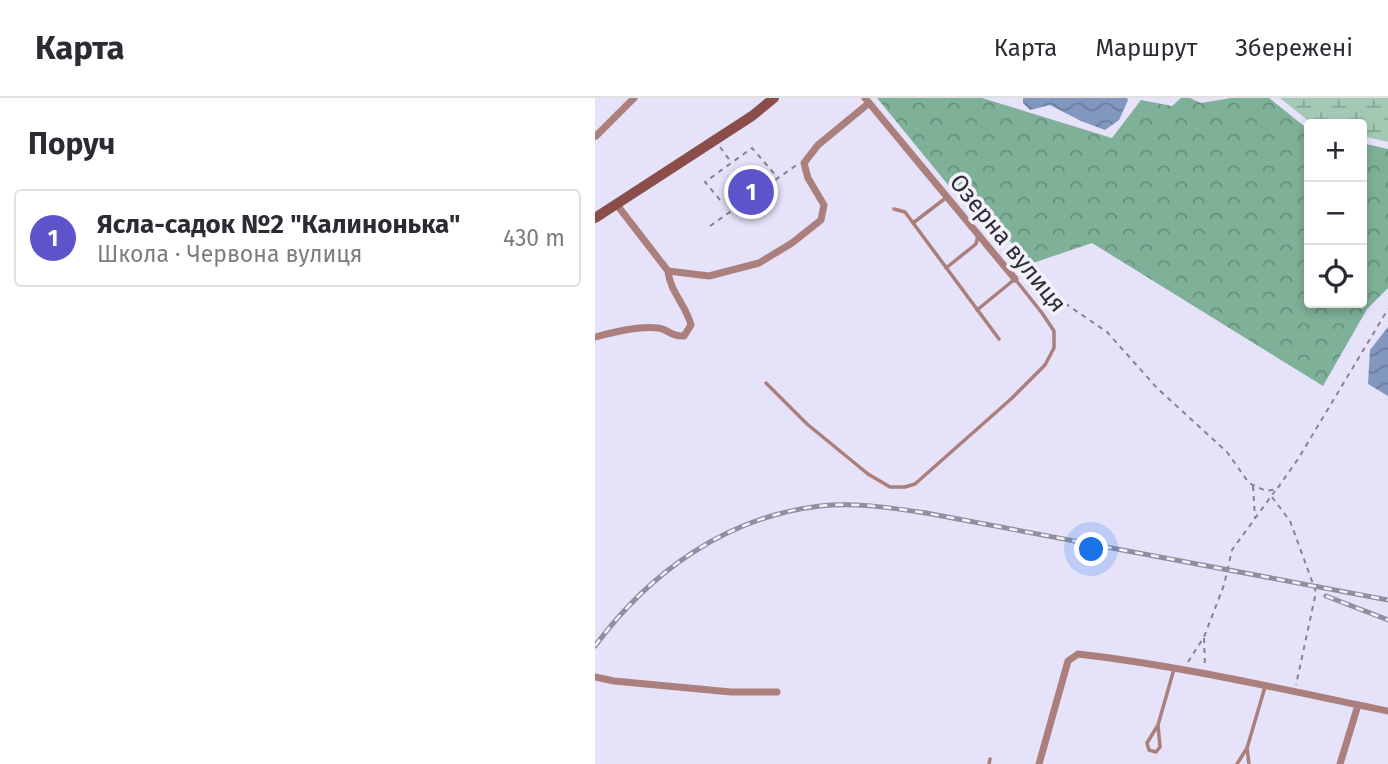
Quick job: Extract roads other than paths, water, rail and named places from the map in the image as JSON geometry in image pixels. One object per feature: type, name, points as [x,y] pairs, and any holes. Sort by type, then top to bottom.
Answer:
[{"type":"main road","points":[[595,219],[752,116],[774,98]]},
{"type":"street","points":[[597,136],[634,98]]},
{"type":"street","points":[[668,271],[709,276],[759,263],[792,243],[821,220],[824,205],[808,178],[804,163],[818,145],[867,101]]},
{"type":"street","name":"Озерна вулиця","points":[[867,101],[1015,279]]},
{"type":"street","points":[[595,337],[635,329],[660,328],[673,336],[684,336],[691,325],[669,284],[668,271],[617,205]]},
{"type":"street","points":[[1038,764],[1069,661],[1078,654],[1144,662],[1388,711]]},
{"type":"street","points":[[595,677],[731,692],[777,692]]},
{"type":"street","points":[[1340,764],[1358,705]]},
{"type":"lane","points":[[913,223],[947,197]]},
{"type":"lane","points":[[894,209],[905,212],[999,339]]},
{"type":"lane","points":[[946,268],[976,244],[978,234]]},
{"type":"lane","points":[[977,310],[1015,279]]},
{"type":"lane","name":"Озерна вулиця","points":[[766,383],[807,424],[868,474],[890,487],[915,484],[1011,399],[1045,365],[1054,348],[1054,331],[1015,279]]},
{"type":"lane","points":[[1158,725],[1160,747],[1156,752],[1149,750],[1147,743],[1158,725],[1178,670]]},
{"type":"lane","points":[[1237,764],[1247,748],[1265,687]]},
{"type":"lane","points":[[1247,748],[1249,764]]},
{"type":"water","points":[[1023,98],[1128,100],[1119,120],[1105,130],[1050,105],[1030,110],[1023,103]]},
{"type":"water","points":[[1388,327],[1388,396],[1368,384],[1370,350]]},
{"type":"railway","points":[[595,646],[640,594],[693,552],[753,522],[786,512],[833,505],[873,506],[926,513],[1388,600]]},
{"type":"railway","points":[[1326,596],[1388,620]]},
{"type":"place","name":"Ясла-садок №2 \"Калинонька\"","points":[[751,192]]}]
